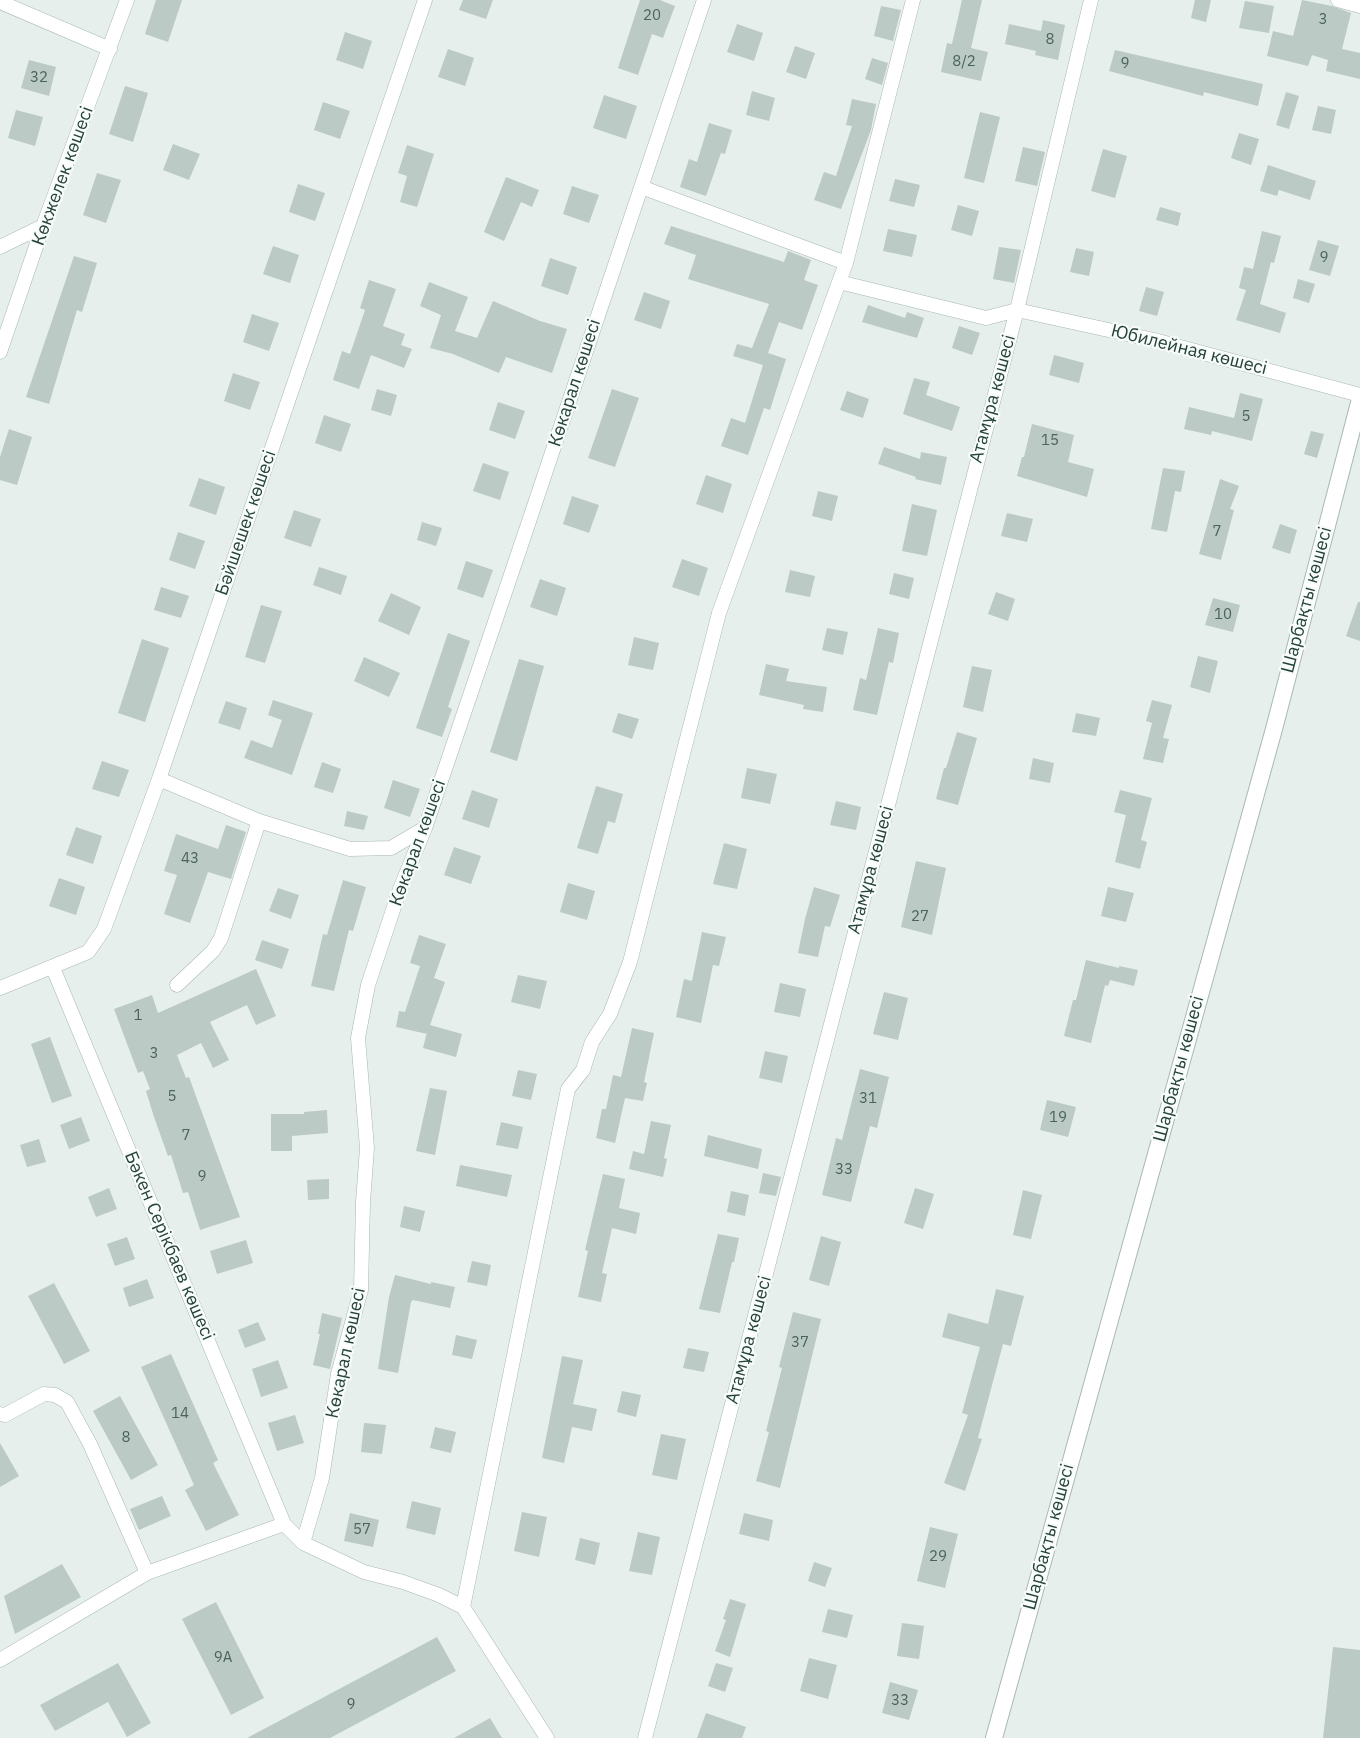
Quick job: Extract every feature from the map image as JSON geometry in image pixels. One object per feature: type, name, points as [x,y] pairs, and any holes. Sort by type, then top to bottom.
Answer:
[{"type":"street","name":"Көкжелек көшесі","points":[[0,352],[43,226],[127,0]]},
{"type":"street","name":"Бәйшешек көшесі","points":[[0,988],[88,952],[104,929],[159,779],[425,0]]},
{"type":"street","name":"Көкарал көшесі","points":[[303,1543],[322,1478],[338,1374],[362,1290],[363,1202],[367,1148],[358,1038],[368,985],[400,889],[425,828],[704,0]]},
{"type":"street","points":[[463,1607],[568,1089],[583,1070],[592,1042],[610,1014],[630,962],[718,613],[846,263],[913,0]]},
{"type":"street","name":"Атамұра көшесі","points":[[645,1738],[1017,310],[1091,0]]},
{"type":"street","points":[[1338,0],[1360,6]]},
{"type":"street","points":[[0,2],[110,49]]},
{"type":"street","points":[[641,187],[846,263]]},
{"type":"street","points":[[0,247],[43,226]]},
{"type":"street","points":[[839,282],[986,318],[1017,310]]},
{"type":"street","name":"Юбилейная көшесі","points":[[1017,310],[1154,340],[1360,397]]},
{"type":"street","name":"Шарбақты көшесі","points":[[994,1738],[1274,729],[1360,397]]},
{"type":"street","points":[[159,779],[259,821],[350,849],[392,848],[425,828]]},
{"type":"street","points":[[177,985],[213,951],[221,938],[259,821]]},
{"type":"street","name":"Бәкен Серікбаев көшесі","points":[[53,968],[284,1524]]},
{"type":"street","points":[[2,1419],[44,1394],[55,1395],[67,1402],[90,1444],[147,1573]]},
{"type":"street","points":[[0,1660],[147,1573],[284,1524],[303,1543],[364,1572],[403,1582],[463,1607],[547,1738]]},
{"type":"building","points":[[156,0],[182,0],[168,42],[145,34]]},
{"type":"building","points":[[463,0],[493,0],[486,19],[459,10]]},
{"type":"building","points":[[640,0],[660,0],[675,6],[663,38],[652,34],[638,75],[618,68]]},
{"type":"building","points":[[962,0],[982,0],[971,48],[988,52],[981,81],[941,72],[947,43],[952,44]]},
{"type":"building","points":[[1195,0],[1211,0],[1206,22],[1191,18]]},
{"type":"building","points":[[1302,0],[1332,6],[1351,13],[1342,49],[1360,53],[1360,79],[1326,71],[1328,60],[1312,55],[1308,66],[1267,56],[1273,31],[1293,36]]},
{"type":"building","points":[[1245,1],[1274,6],[1269,33],[1239,28]]},
{"type":"building","points":[[881,6],[901,10],[893,41],[874,36]]},
{"type":"building","points":[[1043,20],[1065,25],[1058,60],[1035,55],[1036,51],[1005,44],[1009,24],[1041,31]]},
{"type":"building","points":[[737,24],[763,33],[754,61],[727,52]]},
{"type":"building","points":[[345,32],[372,41],[363,69],[336,60]]},
{"type":"building","points":[[795,46],[815,53],[806,79],[786,72]]},
{"type":"building","points":[[448,49],[474,58],[465,86],[438,77]]},
{"type":"building","points":[[1115,50],[1263,84],[1258,106],[1204,92],[1203,96],[1109,71]]},
{"type":"building","points":[[872,58],[888,63],[882,85],[865,79]]},
{"type":"building","points":[[29,60],[56,67],[49,96],[21,88]]},
{"type":"building","points":[[125,86],[148,93],[133,142],[109,134]]},
{"type":"building","points":[[752,91],[775,98],[769,121],[746,115]]},
{"type":"building","points":[[1286,92],[1299,96],[1289,129],[1276,125]]},
{"type":"building","points":[[604,95],[637,106],[626,139],[593,128]]},
{"type":"building","points":[[852,99],[876,104],[871,130],[841,209],[814,200],[824,172],[836,176],[852,126],[846,125]]},
{"type":"building","points":[[323,102],[350,111],[340,139],[314,130]]},
{"type":"building","points":[[1318,106],[1336,110],[1331,134],[1312,130]]},
{"type":"building","points":[[16,110],[43,117],[35,146],[8,138]]},
{"type":"building","points":[[980,112],[1000,117],[984,183],[964,178]]},
{"type":"building","points":[[709,123],[732,130],[725,154],[721,153],[706,196],[680,187],[689,159],[697,162]]},
{"type":"building","points":[[1239,133],[1259,139],[1251,165],[1231,158]]},
{"type":"building","points":[[173,144],[200,154],[189,180],[163,170]]},
{"type":"building","points":[[407,145],[434,154],[417,207],[400,202],[407,176],[398,173]]},
{"type":"building","points":[[1023,147],[1045,152],[1037,186],[1015,181]]},
{"type":"building","points":[[1103,149],[1127,156],[1115,198],[1091,191]]},
{"type":"building","points":[[1268,165],[1316,181],[1310,200],[1279,190],[1277,196],[1260,191]]},
{"type":"building","points":[[97,173],[121,180],[106,223],[83,215]]},
{"type":"building","points":[[506,177],[539,190],[532,207],[521,202],[504,241],[484,232]]},
{"type":"building","points":[[895,179],[920,185],[914,207],[889,201]]},
{"type":"building","points":[[298,184],[325,193],[315,221],[289,212]]},
{"type":"building","points":[[572,186],[599,195],[589,223],[563,214]]},
{"type":"building","points":[[958,205],[979,211],[972,236],[951,230]]},
{"type":"building","points":[[1160,207],[1181,213],[1178,226],[1156,220]]},
{"type":"building","points":[[671,226],[784,262],[788,251],[811,260],[804,280],[818,285],[802,330],[779,322],[768,353],[786,359],[770,410],[764,408],[748,455],[721,446],[731,418],[745,423],[763,365],[733,356],[737,344],[752,348],[769,304],[688,279],[696,255],[664,244]]},
{"type":"building","points":[[888,229],[917,235],[912,257],[883,251]]},
{"type":"building","points":[[1262,231],[1281,236],[1274,263],[1271,262],[1260,304],[1286,313],[1280,333],[1236,320],[1246,290],[1239,288],[1244,267],[1253,269]]},
{"type":"building","points":[[1318,240],[1339,246],[1330,276],[1309,270]]},
{"type":"building","points":[[273,246],[299,255],[290,283],[263,274]]},
{"type":"building","points":[[999,247],[1021,250],[1014,283],[993,279]]},
{"type":"building","points":[[1076,248],[1094,252],[1089,276],[1070,272]]},
{"type":"building","points":[[74,256],[97,263],[82,312],[77,310],[49,404],[26,397]]},
{"type":"building","points":[[550,258],[577,267],[568,295],[541,286]]},
{"type":"building","points":[[1298,279],[1315,284],[1309,303],[1293,298]]},
{"type":"building","points":[[369,280],[396,289],[383,326],[405,334],[401,345],[412,349],[404,368],[371,355],[359,389],[333,380],[342,351],[350,354],[365,310],[360,308]]},
{"type":"building","points":[[429,282],[468,297],[455,331],[477,338],[493,301],[540,321],[567,329],[552,373],[506,357],[499,373],[453,354],[430,348],[441,315],[420,306]]},
{"type":"building","points":[[1146,287],[1164,292],[1157,316],[1139,311]]},
{"type":"building","points":[[644,292],[670,301],[661,329],[634,320]]},
{"type":"building","points":[[868,305],[905,318],[907,312],[924,318],[917,338],[862,322]]},
{"type":"building","points":[[252,314],[279,323],[269,351],[243,342]]},
{"type":"building","points":[[959,326],[980,333],[972,355],[952,348]]},
{"type":"building","points":[[1054,355],[1084,363],[1079,383],[1049,375]]},
{"type":"building","points":[[233,373],[260,382],[250,410],[224,401]]},
{"type":"building","points":[[914,378],[930,382],[926,395],[960,407],[952,431],[903,414]]},
{"type":"building","points":[[377,389],[397,395],[391,416],[371,410]]},
{"type":"building","points":[[612,389],[639,398],[615,467],[588,458]]},
{"type":"building","points":[[847,391],[869,399],[863,418],[840,410]]},
{"type":"building","points":[[1240,393],[1263,399],[1252,441],[1212,431],[1211,435],[1184,429],[1189,407],[1234,418]]},
{"type":"building","points":[[498,402],[525,411],[515,439],[489,430]]},
{"type":"building","points":[[324,415],[351,424],[341,452],[315,443]]},
{"type":"building","points":[[1032,424],[1074,435],[1068,462],[1094,469],[1087,497],[1017,476]]},
{"type":"building","points":[[9,429],[32,437],[17,485],[0,480],[0,457]]},
{"type":"building","points":[[1311,431],[1324,434],[1317,458],[1304,454]]},
{"type":"building","points":[[884,447],[920,459],[921,452],[947,457],[941,485],[915,479],[916,477],[878,464]]},
{"type":"building","points":[[483,463],[509,472],[500,500],[473,491]]},
{"type":"building","points":[[1163,468],[1185,471],[1181,492],[1175,491],[1167,532],[1151,529]]},
{"type":"building","points":[[706,475],[732,484],[723,513],[696,504]]},
{"type":"building","points":[[199,478],[225,487],[216,515],[189,506]]},
{"type":"building","points":[[1220,479],[1239,486],[1230,509],[1234,510],[1221,560],[1199,554]]},
{"type":"building","points":[[818,491],[838,496],[832,521],[812,516]]},
{"type":"building","points":[[572,496],[599,505],[589,533],[563,524]]},
{"type":"building","points":[[912,504],[937,510],[927,556],[902,551]]},
{"type":"building","points":[[294,510],[321,519],[311,547],[284,538]]},
{"type":"building","points":[[1007,513],[1033,519],[1027,542],[1001,536]]},
{"type":"building","points":[[422,522],[442,528],[436,546],[417,540]]},
{"type":"building","points":[[1280,524],[1297,530],[1290,554],[1272,548]]},
{"type":"building","points":[[178,532],[205,541],[195,569],[169,560]]},
{"type":"building","points":[[682,559],[708,568],[699,596],[672,587]]},
{"type":"building","points":[[466,561],[493,570],[483,598],[457,589]]},
{"type":"building","points":[[319,567],[347,576],[341,595],[313,585]]},
{"type":"building","points":[[790,570],[815,576],[810,597],[785,592]]},
{"type":"building","points":[[894,573],[914,578],[909,599],[889,594]]},
{"type":"building","points":[[540,579],[566,588],[557,616],[530,607]]},
{"type":"building","points":[[161,587],[189,596],[181,618],[154,610]]},
{"type":"building","points":[[996,592],[1015,599],[1008,621],[988,614]]},
{"type":"building","points":[[391,593],[421,607],[409,635],[378,621]]},
{"type":"building","points":[[1213,598],[1240,605],[1233,632],[1205,625]]},
{"type":"building","points":[[1358,602],[1360,602],[1360,641],[1346,636]]},
{"type":"building","points":[[261,605],[282,611],[265,663],[245,657]]},
{"type":"building","points":[[827,628],[848,632],[843,655],[822,650]]},
{"type":"building","points":[[878,628],[899,633],[893,663],[889,662],[877,715],[853,710],[860,678],[866,680]]},
{"type":"building","points":[[448,633],[470,641],[448,707],[452,709],[442,737],[416,728]]},
{"type":"building","points":[[634,637],[659,643],[653,670],[628,665]]},
{"type":"building","points":[[142,639],[169,648],[145,722],[118,713]]},
{"type":"building","points":[[1198,656],[1218,661],[1210,693],[1190,687]]},
{"type":"building","points":[[364,657],[400,673],[389,697],[354,681]]},
{"type":"building","points":[[519,659],[544,666],[517,761],[490,752]]},
{"type":"building","points":[[766,664],[789,669],[786,681],[827,687],[823,712],[803,709],[804,705],[759,695]]},
{"type":"building","points":[[972,666],[992,670],[983,712],[963,707]]},
{"type":"building","points":[[273,700],[313,713],[292,775],[244,758],[251,740],[272,748],[282,720],[268,715]]},
{"type":"building","points":[[1152,700],[1172,705],[1163,738],[1169,739],[1163,763],[1143,759],[1152,723],[1146,721]]},
{"type":"building","points":[[226,701],[247,708],[240,730],[218,723]]},
{"type":"building","points":[[618,713],[639,719],[632,739],[612,732]]},
{"type":"building","points":[[1076,713],[1100,718],[1096,736],[1072,732]]},
{"type":"building","points":[[957,732],[977,738],[958,805],[936,799]]},
{"type":"building","points":[[1033,758],[1054,763],[1050,783],[1029,779]]},
{"type":"building","points":[[102,761],[129,770],[119,797],[92,789]]},
{"type":"building","points":[[322,762],[341,769],[333,793],[314,787]]},
{"type":"building","points":[[747,768],[777,774],[770,804],[741,798]]},
{"type":"building","points":[[393,780],[420,789],[410,817],[384,808]]},
{"type":"building","points":[[596,786],[623,794],[615,823],[608,821],[598,854],[577,848]]},
{"type":"building","points":[[472,790],[498,799],[489,828],[462,819]]},
{"type":"building","points":[[1120,790],[1152,798],[1141,840],[1147,842],[1140,869],[1115,862],[1126,815],[1114,812]]},
{"type":"building","points":[[836,801],[861,807],[856,830],[830,825]]},
{"type":"building","points":[[347,811],[368,816],[364,830],[344,826]]},
{"type":"building","points":[[226,825],[246,832],[231,879],[208,872],[190,923],[164,914],[177,875],[164,871],[176,834],[218,849]]},
{"type":"building","points":[[76,827],[102,836],[93,864],[66,855]]},
{"type":"building","points":[[724,843],[747,849],[737,889],[713,884]]},
{"type":"building","points":[[454,847],[481,856],[471,884],[444,875]]},
{"type":"building","points":[[916,861],[946,868],[932,935],[901,927]]},
{"type":"building","points":[[59,878],[85,887],[76,915],[49,906]]},
{"type":"building","points":[[343,880],[366,887],[353,931],[349,930],[334,991],[311,986],[323,934],[327,935]]},
{"type":"building","points":[[568,883],[595,891],[587,920],[560,912]]},
{"type":"building","points":[[814,887],[840,895],[830,927],[825,926],[818,957],[798,953]]},
{"type":"building","points":[[1108,887],[1134,893],[1126,922],[1101,916]]},
{"type":"building","points":[[278,888],[299,895],[291,919],[269,911]]},
{"type":"building","points":[[702,932],[726,937],[719,966],[713,965],[701,1023],[676,1017],[684,979],[692,981]]},
{"type":"building","points":[[419,935],[446,944],[434,978],[445,982],[430,1025],[462,1034],[456,1057],[423,1048],[427,1034],[396,1027],[399,1011],[405,1012],[420,966],[410,963]]},
{"type":"building","points":[[262,940],[289,949],[282,969],[255,960]]},
{"type":"building","points":[[1086,960],[1138,970],[1134,986],[1110,980],[1108,986],[1105,985],[1091,1043],[1064,1036]]},
{"type":"building","points":[[256,969],[276,1016],[256,1025],[247,1005],[210,1022],[229,1060],[213,1068],[201,1043],[177,1055],[186,1078],[189,1077],[240,1217],[200,1230],[188,1192],[183,1193],[171,1155],[168,1156],[154,1117],[146,1091],[150,1089],[143,1071],[138,1073],[114,1009],[152,995],[158,1013]]},
{"type":"building","points":[[518,975],[547,981],[540,1009],[511,1002]]},
{"type":"building","points":[[780,983],[806,989],[800,1017],[774,1012]]},
{"type":"building","points":[[884,992],[908,998],[898,1040],[873,1034]]},
{"type":"building","points":[[632,1028],[654,1033],[644,1082],[647,1083],[643,1101],[625,1098],[615,1143],[596,1138],[602,1109],[606,1109],[613,1075],[621,1077]]},
{"type":"building","points":[[50,1037],[72,1096],[52,1103],[31,1044]]},
{"type":"building","points":[[765,1051],[788,1056],[782,1083],[759,1078]]},
{"type":"building","points":[[860,1069],[889,1077],[877,1128],[870,1126],[851,1202],[822,1195],[836,1138],[842,1140]]},
{"type":"building","points":[[518,1070],[537,1074],[531,1100],[512,1096]]},
{"type":"building","points":[[430,1088],[447,1091],[435,1155],[416,1151]]},
{"type":"building","points":[[1047,1100],[1076,1107],[1068,1137],[1040,1130]]},
{"type":"building","points":[[327,1110],[328,1133],[292,1136],[292,1151],[271,1151],[271,1114],[304,1114],[304,1112]]},
{"type":"building","points":[[81,1117],[90,1141],[69,1149],[60,1125]]},
{"type":"building","points":[[651,1121],[671,1125],[664,1158],[667,1159],[663,1177],[629,1169],[633,1151],[644,1154]]},
{"type":"building","points":[[501,1122],[523,1127],[518,1149],[496,1145]]},
{"type":"building","points":[[708,1135],[762,1149],[758,1169],[704,1156]]},
{"type":"building","points":[[39,1139],[46,1162],[27,1167],[20,1145]]},
{"type":"building","points":[[460,1165],[512,1175],[507,1197],[456,1186]]},
{"type":"building","points":[[763,1173],[781,1177],[776,1196],[759,1193]]},
{"type":"building","points":[[603,1174],[625,1179],[619,1208],[640,1213],[636,1234],[612,1228],[602,1273],[607,1274],[601,1302],[578,1297],[588,1251],[585,1250]]},
{"type":"building","points":[[329,1179],[329,1199],[308,1200],[307,1180]]},
{"type":"building","points":[[109,1188],[117,1209],[96,1217],[88,1197]]},
{"type":"building","points":[[915,1188],[934,1194],[923,1229],[904,1223]]},
{"type":"building","points":[[1023,1190],[1042,1195],[1031,1239],[1013,1235]]},
{"type":"building","points":[[731,1191],[749,1195],[745,1216],[727,1212]]},
{"type":"building","points":[[404,1206],[425,1211],[420,1232],[400,1227]]},
{"type":"building","points":[[718,1234],[739,1238],[720,1313],[699,1309]]},
{"type":"building","points":[[821,1236],[841,1242],[829,1286],[809,1280]]},
{"type":"building","points":[[127,1237],[135,1259],[115,1266],[107,1244]]},
{"type":"building","points":[[246,1240],[253,1263],[217,1274],[210,1251]]},
{"type":"building","points":[[472,1261],[491,1265],[487,1286],[467,1282]]},
{"type":"building","points":[[395,1275],[455,1287],[450,1308],[413,1300],[411,1302],[398,1373],[378,1369],[389,1297]]},
{"type":"building","points":[[147,1279],[154,1298],[129,1307],[123,1288]]},
{"type":"building","points":[[54,1283],[90,1351],[64,1364],[28,1296]]},
{"type":"building","points":[[996,1289],[1024,1296],[1011,1346],[1003,1344],[978,1438],[982,1439],[965,1491],[944,1483],[968,1415],[962,1413],[980,1347],[942,1337],[948,1313],[988,1324]]},
{"type":"building","points":[[793,1312],[821,1319],[780,1488],[756,1481],[769,1432],[766,1431]]},
{"type":"building","points":[[322,1313],[342,1318],[330,1369],[313,1365]]},
{"type":"building","points":[[258,1322],[266,1340],[245,1348],[238,1330]]},
{"type":"building","points":[[456,1335],[477,1340],[472,1359],[452,1355]]},
{"type":"building","points":[[688,1348],[709,1352],[704,1372],[683,1368]]},
{"type":"building","points":[[171,1354],[218,1460],[213,1463],[239,1515],[206,1531],[185,1490],[194,1485],[141,1367]]},
{"type":"building","points":[[562,1356],[583,1360],[573,1404],[597,1409],[592,1431],[572,1427],[564,1463],[542,1458]]},
{"type":"building","points":[[278,1360],[288,1388],[261,1397],[252,1369]]},
{"type":"building","points":[[622,1391],[641,1395],[636,1417],[617,1412]]},
{"type":"building","points":[[120,1396],[158,1465],[131,1480],[93,1411]]},
{"type":"building","points":[[295,1415],[304,1443],[277,1451],[268,1423]]},
{"type":"building","points":[[364,1423],[386,1425],[382,1454],[361,1452]]},
{"type":"building","points":[[435,1427],[456,1432],[451,1453],[430,1448]]},
{"type":"building","points":[[661,1434],[686,1439],[677,1480],[652,1475]]},
{"type":"building","points":[[0,1443],[19,1476],[0,1487]]},
{"type":"building","points":[[162,1496],[171,1516],[139,1530],[130,1509]]},
{"type":"building","points":[[412,1501],[441,1508],[435,1535],[406,1528]]},
{"type":"building","points":[[522,1512],[547,1517],[539,1557],[514,1551]]},
{"type":"building","points":[[350,1513],[379,1520],[373,1547],[344,1541]]},
{"type":"building","points":[[744,1513],[773,1520],[769,1541],[739,1534]]},
{"type":"building","points":[[930,1527],[958,1534],[945,1588],[917,1581]]},
{"type":"building","points":[[638,1532],[660,1537],[652,1575],[629,1571]]},
{"type":"building","points":[[580,1538],[600,1543],[595,1565],[575,1560]]},
{"type":"building","points":[[814,1562],[832,1568],[825,1587],[808,1581]]},
{"type":"building","points":[[62,1564],[81,1597],[15,1634],[4,1596]]},
{"type":"building","points":[[730,1599],[746,1604],[730,1657],[715,1651],[726,1620],[723,1619]]},
{"type":"building","points":[[216,1602],[264,1698],[231,1715],[182,1619]]},
{"type":"building","points":[[828,1609],[853,1615],[847,1638],[822,1632]]},
{"type":"building","points":[[902,1623],[924,1626],[919,1659],[897,1656]]},
{"type":"building","points":[[437,1637],[456,1671],[330,1738],[247,1738]]},
{"type":"building","points":[[1333,1647],[1360,1650],[1360,1738],[1323,1738]]},
{"type":"building","points":[[809,1658],[837,1665],[828,1699],[800,1691]]},
{"type":"building","points":[[118,1663],[151,1723],[127,1737],[108,1702],[55,1731],[40,1705]]},
{"type":"building","points":[[716,1663],[733,1668],[725,1692],[708,1686]]},
{"type":"building","points":[[890,1682],[918,1690],[909,1720],[882,1713]]},
{"type":"building","points":[[706,1713],[746,1727],[742,1738],[697,1738]]},
{"type":"building","points":[[490,1718],[502,1738],[454,1738]]}]
